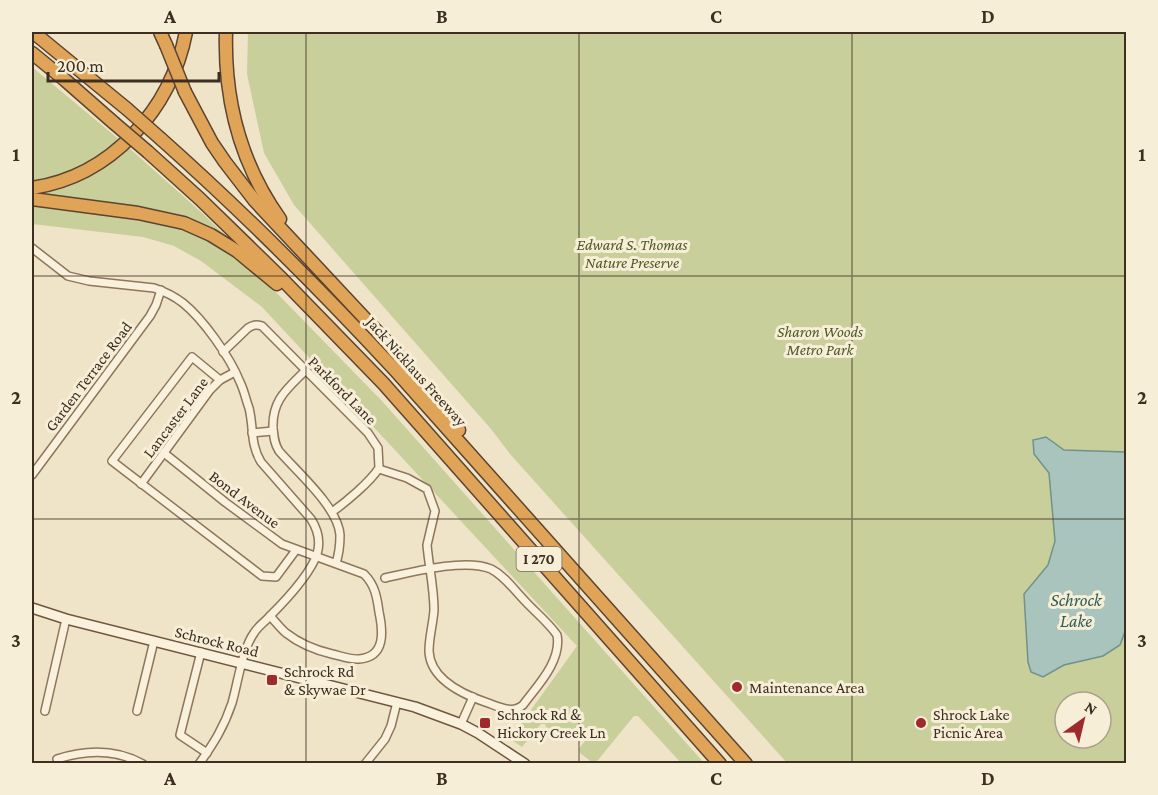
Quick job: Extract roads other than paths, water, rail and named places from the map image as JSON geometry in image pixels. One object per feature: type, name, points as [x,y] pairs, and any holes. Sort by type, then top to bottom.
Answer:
[{"type":"highway","name":"Jack Nicklaus Freeway","points":[[33,32],[161,139],[249,220],[356,328],[746,764]]},
{"type":"highway","points":[[160,32],[185,92],[225,162],[255,201],[387,341],[469,442],[514,503]]},
{"type":"highway","points":[[32,188],[64,179],[92,166],[124,144],[150,115],[166,90],[177,67],[186,32]]},
{"type":"highway","points":[[226,32],[225,61],[229,99],[239,140],[259,186],[272,208],[317,267]]},
{"type":"highway","name":"Jack Nicklaus Freeway","points":[[32,53],[148,152],[279,276],[453,461],[720,764]]},
{"type":"highway","points":[[32,199],[163,218],[211,235],[237,251],[265,274],[368,368]]},
{"type":"main road","name":"Schrock Road","points":[[32,609],[415,707],[461,724],[525,764]]},
{"type":"street","points":[[32,248],[68,276],[89,281],[161,290],[182,303],[200,320],[223,352],[240,382],[250,411],[255,452],[315,524],[317,530],[319,543],[311,566],[287,599],[253,633],[223,728],[199,764]]},
{"type":"street","name":"Garden Terrace Road","points":[[32,475],[150,316],[161,290]]},
{"type":"street","name":"Parkford Lane","points":[[223,352],[252,325],[262,326],[368,433],[378,448],[379,469]]},
{"type":"street","points":[[220,380],[192,357],[112,461],[262,576],[276,577],[296,550]]},
{"type":"street","points":[[305,371],[282,394],[274,407],[275,445],[332,512],[340,533],[336,564]]},
{"type":"street","name":"Lancaster Lane","points":[[141,484],[210,390],[220,380],[235,372]]},
{"type":"street","points":[[252,433],[273,431]]},
{"type":"street","name":"Bond Avenue","points":[[164,453],[270,536],[282,544],[316,556]]},
{"type":"street","points":[[332,512],[379,469],[407,478],[427,489],[435,510],[428,545],[431,569],[434,590],[434,615],[429,653],[431,664],[438,674],[456,689],[486,703],[514,710],[523,705],[551,666],[558,640],[556,635],[506,580],[490,569],[472,565],[431,569],[385,578]]},
{"type":"street","points":[[270,616],[286,633],[311,648],[359,660],[371,656],[379,647],[382,626],[375,590],[370,580],[364,574],[316,556]]},
{"type":"street","points":[[45,711],[66,619]]},
{"type":"street","points":[[137,711],[154,641]]},
{"type":"street","points":[[201,652],[180,735],[207,753]]},
{"type":"street","points":[[461,724],[473,697]]},
{"type":"street","points":[[365,764],[385,739],[397,702]]},
{"type":"street","points":[[57,759],[86,752],[109,753],[125,756],[143,764]]},
{"type":"water","name":"Schrock Lake","points":[[1046,437],[1064,450],[1126,452],[1126,629],[1120,645],[1103,656],[1064,665],[1043,677],[1031,672],[1028,662],[1024,594],[1048,565],[1055,541],[1049,473],[1034,454],[1033,440]]},
{"type":"place","name":"Schrock Rd & Skywae Dr","points":[[272,680]]},
{"type":"place","name":"Maintenance Area","points":[[737,687]]},
{"type":"place","name":"Schrock Rd & Hickory Creek Ln","points":[[485,723]]},
{"type":"place","name":"Shrock Lake Picnic Area","points":[[921,723]]},
{"type":"park label","name":"Edward S. Thomas Nature Preserve","points":[[632,253]]},
{"type":"park label","name":"Sharon Woods Metro Park","points":[[820,340]]}]
